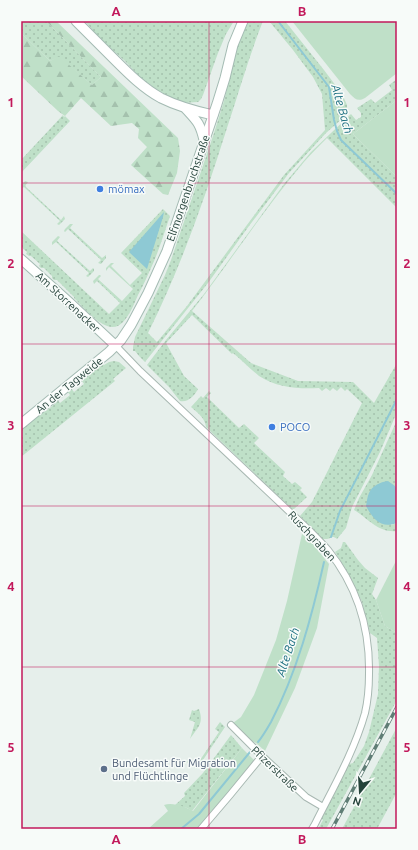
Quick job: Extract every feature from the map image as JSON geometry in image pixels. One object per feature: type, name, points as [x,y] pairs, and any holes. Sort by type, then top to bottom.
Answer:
[{"type":"main road","points":[[76,21],[131,76],[160,98],[185,108],[213,115]]},
{"type":"main road","name":"Elfmorgenbruchstraße","points":[[116,346],[133,321],[148,293],[167,251],[225,78],[233,45],[243,21]]},
{"type":"main road","points":[[185,108],[198,122],[202,130],[204,140]]},
{"type":"main road","name":"Am Storrenacker","points":[[21,258],[116,346]]},
{"type":"main road","name":"An der Tagweide","points":[[21,424],[116,346]]},
{"type":"street","name":"Ruschgraben","points":[[116,346],[140,371],[311,532],[342,570],[354,594],[363,617],[367,637],[369,663],[368,691],[365,712],[352,748],[312,829]]},
{"type":"street","name":"Pfizerstraße","points":[[231,725],[306,797],[323,808]]},
{"type":"street","points":[[201,829],[262,756]]},
{"type":"green space","points":[[21,21],[46,21],[101,77],[92,85],[59,57],[50,61],[21,33]]},
{"type":"green space","points":[[46,21],[56,21],[178,138],[180,151],[177,173],[168,195],[163,194],[131,165],[147,147],[138,138],[139,129],[132,123],[111,126],[81,98],[65,116],[21,76],[21,33],[50,61],[59,56],[92,85],[101,77]]},
{"type":"green space","points":[[85,21],[234,21],[226,34],[201,99],[198,102],[183,103],[156,89],[140,77],[125,61],[100,39]]},
{"type":"green space","points":[[248,21],[263,21],[192,232],[182,258],[148,333],[157,342],[187,306],[284,175],[325,130],[322,94],[313,77],[269,21],[285,21],[342,94],[347,105],[347,112],[343,118],[326,133],[289,173],[208,283],[145,362],[135,351],[133,351],[135,337],[171,260],[224,101],[238,44]]},
{"type":"green space","points":[[292,21],[397,21],[397,73],[365,98],[360,100],[357,99],[350,94]]},
{"type":"green space","points":[[397,79],[397,100],[353,134],[397,177],[397,208],[327,138],[289,180],[192,311],[251,363],[298,381],[353,382],[374,403],[397,363],[397,412],[380,452],[352,507],[346,528],[337,539],[333,537],[322,539],[300,516],[312,502],[362,403],[347,389],[345,391],[341,387],[337,391],[333,388],[330,391],[326,388],[322,391],[319,388],[288,387],[266,380],[259,376],[233,353],[232,354],[192,315],[166,343],[184,376],[198,389],[193,396],[186,401],[180,401],[169,387],[147,365],[204,294],[284,184],[311,152],[351,114],[356,120],[361,117],[361,113],[357,108],[371,99],[375,103],[392,90],[389,85]]},
{"type":"green space","points":[[397,100],[397,177],[353,134]]},
{"type":"green space","points":[[63,115],[70,121],[21,173],[21,160]]},
{"type":"green space","points":[[25,181],[28,182],[25,186],[61,220],[64,216],[65,219],[59,225],[57,224],[60,221],[24,187],[21,189],[21,186]]},
{"type":"green space","points":[[163,209],[170,216],[156,255],[130,313],[120,325],[115,327],[102,324],[92,316],[57,280],[54,280],[44,268],[39,266],[40,264],[31,256],[26,254],[27,252],[21,247],[21,231],[109,314],[120,303],[97,281],[94,284],[93,281],[100,275],[101,276],[98,279],[122,301],[133,289],[109,267],[106,271],[106,268],[111,263],[114,263],[111,266],[130,285],[142,273],[121,253]]},
{"type":"green space","points":[[70,224],[73,224],[70,228],[102,258],[106,255],[106,258],[101,264],[98,263],[101,260],[68,229],[65,232],[64,231]]},
{"type":"green space","points":[[58,236],[60,237],[57,241],[90,271],[93,268],[94,269],[88,277],[86,276],[89,273],[56,242],[52,245],[52,242]]},
{"type":"green space","points":[[114,361],[119,362],[126,368],[113,379],[115,381],[21,457],[21,428],[44,410],[46,411],[56,403],[55,401],[57,399],[60,403],[70,395],[67,391],[71,388],[74,392],[84,384],[82,381],[103,364],[104,365]]},
{"type":"green space","points":[[209,391],[211,393],[207,397],[239,428],[244,424],[259,438],[254,443],[285,472],[283,476],[292,484],[295,482],[302,488],[300,490],[307,497],[294,509],[292,509],[206,427],[203,418],[191,407],[201,396],[203,398]]},
{"type":"green space","points":[[397,420],[397,489],[395,486],[391,525],[397,523],[397,531],[390,531],[379,528],[354,510]]},
{"type":"green space","points":[[302,534],[312,543],[329,564],[317,628],[295,688],[265,751],[233,723],[241,717],[254,695],[276,640],[287,601]]},
{"type":"green space","points":[[343,542],[345,542],[365,568],[378,578],[372,594],[376,600],[385,626],[397,633],[397,700],[326,829],[318,829],[323,820],[321,818],[349,764],[353,763],[364,746],[378,694],[379,666],[377,638],[370,633],[362,602],[349,575],[335,552],[341,548]]},
{"type":"green space","points":[[397,559],[397,633],[385,626],[376,600]]},
{"type":"green space","points":[[199,709],[201,718],[200,722],[198,728],[190,739],[195,722],[189,720],[192,710],[194,711]]},
{"type":"green space","points":[[220,722],[225,727],[197,769],[186,762],[187,761],[196,766],[219,732],[215,729]]},
{"type":"green space","points":[[397,727],[397,792],[377,829],[342,829]]},
{"type":"green space","points":[[231,735],[242,748],[192,811],[175,805],[185,796],[184,793],[203,773]]},
{"type":"green space","points":[[242,748],[254,760],[207,819],[196,829],[148,829],[168,811],[164,805],[175,805],[193,811]]},
{"type":"water","points":[[164,212],[163,217],[147,269],[129,252]]},
{"type":"water","points":[[388,481],[397,489],[397,523],[391,525],[378,522],[366,506],[368,495],[372,488],[379,483]]},
{"type":"waterway","name":"Alte Bach","points":[[278,21],[329,87],[334,120],[341,140],[397,194]]},
{"type":"waterway","name":"Alte Bach","points":[[331,537],[340,511],[397,399]]},
{"type":"waterway","name":"Alte Bach","points":[[258,742],[271,722],[289,684],[303,644],[324,562]]},
{"type":"waterway","name":"Alte Bach","points":[[181,829],[199,814],[250,752]]},
{"type":"railway","points":[[332,829],[397,707]]},
{"type":"place","name":"mömax","points":[[100,189]]},
{"type":"place","name":"POCO","points":[[272,427]]},
{"type":"place","name":"Bundesamt für Migration und Flüchtlinge","points":[[104,769]]}]
